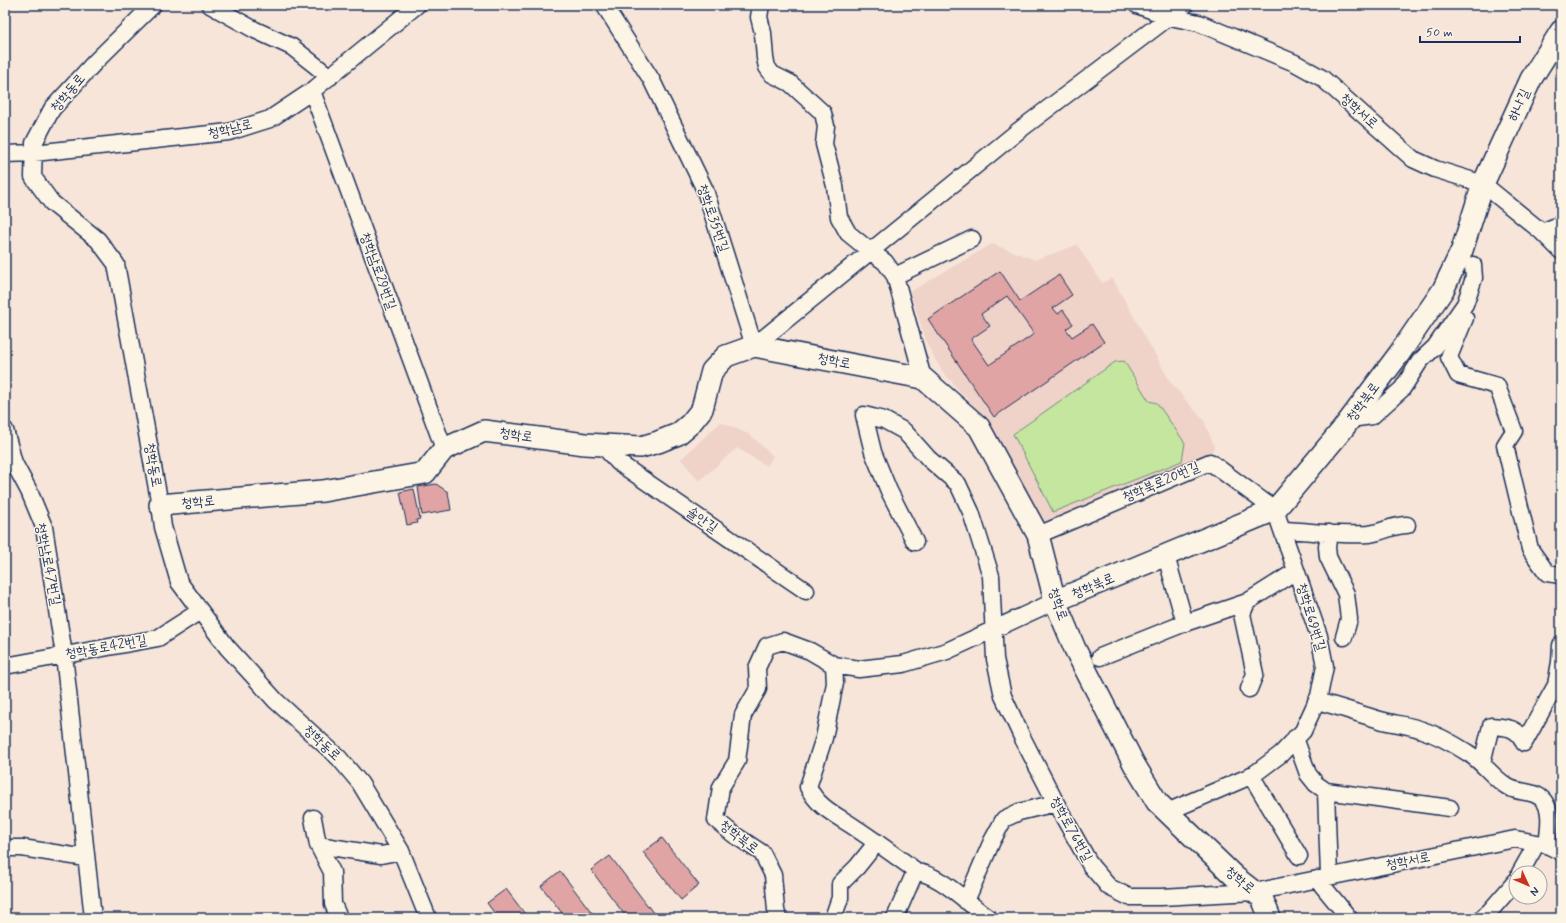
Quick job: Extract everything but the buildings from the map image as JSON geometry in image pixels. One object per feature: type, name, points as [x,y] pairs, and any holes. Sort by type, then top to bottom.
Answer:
[{"type":"main road","name":"하나길","points":[[1483,184],[1531,79],[1561,31]]},
{"type":"main road","name":"청학북로","points":[[1056,601],[1275,510],[1350,420],[1399,354],[1443,290],[1462,250],[1483,184]]},
{"type":"main road","name":"청학로","points":[[160,505],[323,491],[425,473],[444,450],[484,431],[585,444],[641,447],[678,434],[690,424],[702,409],[712,371],[726,356],[754,346],[923,378],[979,427],[1038,535],[1056,601],[1075,649],[1134,764],[1157,802],[1235,877],[1262,898],[1270,918]]},
{"type":"street","name":"청학동로","points":[[153,5],[95,62],[52,109],[34,143],[34,177],[52,203],[98,240],[116,264],[160,505],[162,526],[179,582],[227,647],[276,701],[339,758],[360,782],[401,851],[428,918]]},
{"type":"street","points":[[210,5],[243,24],[292,47],[330,77]]},
{"type":"street","name":"청학남로","points":[[5,154],[34,153],[229,132],[270,119],[312,91],[417,5]]},
{"type":"street","name":"청학로35번길","points":[[604,5],[651,79],[705,190],[754,346]]},
{"type":"street","points":[[761,5],[759,16],[763,33],[767,67],[772,74],[790,84],[823,113],[826,126],[824,144],[835,186],[839,217],[848,233],[885,262],[895,276],[923,378]]},
{"type":"street","name":"청학서로","points":[[1137,5],[1170,17],[1199,23],[1302,67],[1322,78],[1413,159],[1435,169],[1483,184],[1542,232],[1561,251]]},
{"type":"street","points":[[754,346],[1017,132],[1185,5]]},
{"type":"street","name":"청학남로29번길","points":[[312,91],[444,450]]},
{"type":"street","points":[[1542,232],[1561,224]]},
{"type":"street","points":[[895,276],[972,239]]},
{"type":"street","points":[[1350,420],[1372,416],[1402,389],[1420,361],[1435,347],[1466,304],[1474,278],[1473,265]]},
{"type":"street","points":[[1465,318],[1449,357],[1458,375],[1497,386],[1514,431],[1505,445],[1530,549],[1547,573],[1561,575]]},
{"type":"street","points":[[1428,353],[1449,357]]},
{"type":"street","name":"청학로76번길","points":[[915,542],[889,491],[876,458],[864,415],[884,420],[904,431],[929,459],[958,484],[972,512],[991,576],[995,659],[1003,696],[1056,803],[1091,866],[1109,887],[1129,897],[1160,897],[1254,892]]},
{"type":"street","name":"청학남로47번길","points":[[5,430],[14,463],[29,491],[44,527],[64,655],[93,918]]},
{"type":"street","name":"솔안길","points":[[602,445],[619,464],[806,591]]},
{"type":"street","name":"청학북로20번길","points":[[1038,535],[1210,462],[1275,510]]},
{"type":"street","name":"청학로69번길","points":[[1167,812],[1252,775],[1281,754],[1303,731],[1316,701],[1325,666],[1319,636],[1275,510]]},
{"type":"street","points":[[1283,530],[1369,534],[1388,530],[1396,525],[1407,525]]},
{"type":"street","points":[[1328,533],[1328,557],[1346,594],[1349,620],[1344,637]]},
{"type":"street","points":[[1166,556],[1185,623]]},
{"type":"street","points":[[1100,657],[1185,623],[1247,602],[1296,571]]},
{"type":"street","name":"청학북로","points":[[778,918],[773,875],[762,853],[733,834],[716,820],[720,787],[737,761],[743,715],[758,689],[757,668],[767,646],[782,641],[810,651],[834,665],[859,669],[903,664],[948,651],[1056,601]]},
{"type":"street","points":[[1247,602],[1242,614],[1255,674],[1249,690]]},
{"type":"street","name":"청학동로42번길","points":[[5,666],[158,638],[200,611]]},
{"type":"street","points":[[1482,764],[1491,726],[1513,729],[1521,735],[1524,743],[1556,684],[1561,645]]},
{"type":"street","points":[[834,665],[835,683],[824,738],[808,787],[815,800],[826,809],[877,842],[911,867],[915,872]]},
{"type":"street","points":[[1316,701],[1422,730],[1469,753],[1506,786],[1519,791],[1533,792],[1544,801],[1549,813],[1548,847],[1529,865]]},
{"type":"street","points":[[1295,738],[1308,774],[1316,784],[1326,791],[1450,808]]},
{"type":"street","points":[[1252,775],[1299,856]]},
{"type":"street","points":[[1326,791],[1323,878],[1349,918]]},
{"type":"street","points":[[966,901],[992,841],[1004,819],[1019,812],[1056,803]]},
{"type":"street","points":[[313,818],[318,845],[332,872],[333,904],[339,918]]},
{"type":"street","name":"청학서로","points":[[1254,892],[1515,839],[1548,847]]},
{"type":"street","points":[[833,918],[840,898],[840,884],[857,867],[877,842]]},
{"type":"street","points":[[318,845],[381,855],[401,851]]},
{"type":"street","points":[[5,848],[22,848],[86,858]]},
{"type":"street","points":[[915,872],[922,872],[939,881],[989,918]]},
{"type":"street","points":[[895,918],[915,872]]},
{"type":"street","points":[[1482,918],[1508,890]]},
{"type":"shaded area","points":[[992,244],[1035,260],[1077,245],[1102,283],[1112,278],[1171,383],[1204,421],[1214,446],[1209,459],[1043,522],[991,426],[942,371],[928,346],[910,292]]},
{"type":"shaded area","points":[[721,422],[750,435],[773,456],[767,466],[737,448],[699,481],[681,459]]},
{"type":"green space","points":[[1124,361],[1149,401],[1157,403],[1185,443],[1182,461],[1053,512],[1013,434],[1115,362]]}]
